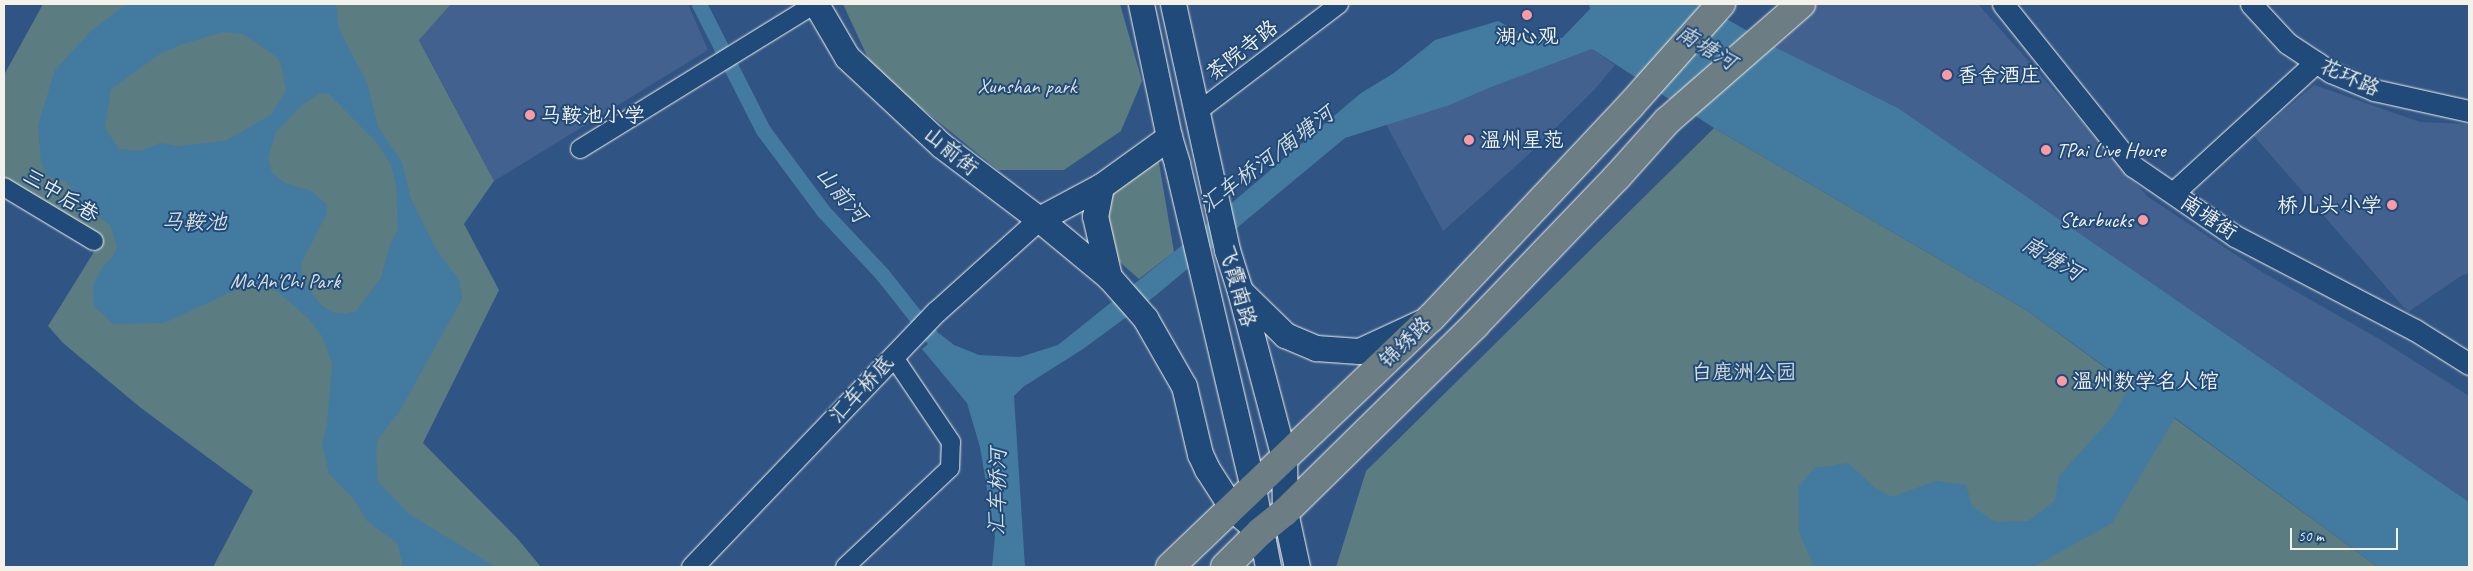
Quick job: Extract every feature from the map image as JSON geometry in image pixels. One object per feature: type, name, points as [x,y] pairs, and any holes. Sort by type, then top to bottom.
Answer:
[{"type":"main road","name":"山前街","points":[[816,4],[847,57],[941,145],[1039,219],[1111,279],[1145,318],[1184,386],[1200,454],[1232,508],[1260,532]]},
{"type":"main road","name":"飞霞南路","points":[[1141,4],[1169,137],[1253,488],[1268,567]]},
{"type":"main road","name":"飞霞南路","points":[[1173,4],[1227,250],[1240,291],[1284,456],[1285,512],[1297,567]]},
{"type":"main road","name":"锦绣路","points":[[1170,567],[1284,456],[1431,318],[1630,106],[1721,4]]},
{"type":"main road","name":"锦绣路","points":[[1225,567],[1260,532],[1285,512],[1475,325],[1667,121],[1797,6]]},
{"type":"main road","points":[[1039,219],[1101,186],[1169,137]]},
{"type":"main road","name":"山前街","points":[[1101,186],[1095,216],[1111,279]]},
{"type":"main road","points":[[1240,291],[1285,335],[1316,348],[1359,351],[1431,318]]},
{"type":"street","points":[[580,149],[816,4]]},
{"type":"street","name":"茶院寺路","points":[[1196,113],[1339,4]]},
{"type":"street","name":"南塘街","points":[[2003,4],[2133,166],[2235,236],[2415,330],[2469,364]]},
{"type":"street","name":"花环路","points":[[2251,4],[2288,43],[2331,72],[2374,90],[2469,110]]},
{"type":"street","points":[[2173,193],[2316,62]]},
{"type":"street","name":"三中后巷","points":[[4,187],[94,241]]},
{"type":"street","name":"汇车桥底","points":[[692,567],[936,311],[1039,219]]},
{"type":"street","points":[[845,567],[950,468],[951,442],[898,351]]},
{"type":"shaded area","name":"马鞍池小学","points":[[451,4],[688,4],[708,50],[494,181],[419,39]]},
{"type":"shaded area","points":[[1818,4],[1978,4],[2148,197],[2262,272],[2381,340],[2469,396],[2469,502],[1898,108],[1775,47],[1780,37]]},
{"type":"shaded area","name":"温州星范","points":[[1592,49],[1615,65],[1595,89],[1526,157],[1443,231],[1386,124],[1450,105],[1489,88]]},
{"type":"shaded area","name":"桥儿头小学","points":[[2314,85],[2420,122],[2469,124],[2469,273],[2461,276],[2408,312],[2254,136]]},
{"type":"green space","name":"Ma'An'Chi Park","points":[[43,4],[451,4],[419,40],[494,181],[464,224],[499,290],[423,443],[517,538],[541,567],[213,567],[253,491],[141,408],[63,343],[48,326],[102,239],[4,176],[4,75]]},
{"type":"green space","name":"Xunshan park","points":[[843,4],[1120,4],[1142,81],[1121,131],[1064,170],[998,170],[873,69]]},
{"type":"green space","name":"白鹿洲公园","points":[[1714,128],[2028,311],[2378,567],[1336,567],[1366,471]]},
{"type":"green space","points":[[1158,157],[1174,252],[1139,279],[1106,250],[1102,194]]},
{"type":"water","name":"马鞍池","points":[[127,4],[336,4],[339,29],[367,83],[378,127],[402,162],[411,199],[436,249],[459,280],[462,299],[399,412],[378,439],[376,452],[378,482],[409,514],[496,567],[403,567],[398,544],[367,521],[353,498],[329,474],[322,443],[327,424],[332,364],[322,336],[309,319],[277,291],[260,284],[240,288],[164,323],[113,324],[94,306],[93,285],[101,269],[114,255],[117,247],[110,225],[82,202],[65,181],[46,175],[41,161],[38,125],[55,70],[92,30]],"holes":[[[223,32],[243,34],[274,55],[281,63],[286,91],[271,115],[225,141],[177,146],[160,143],[140,151],[119,149],[105,128],[111,89],[160,54],[180,45]],[[320,93],[329,94],[377,143],[391,165],[396,184],[398,230],[390,244],[381,278],[356,311],[346,314],[336,313],[322,306],[303,282],[301,264],[327,213],[326,204],[311,191],[285,183],[272,173],[268,158],[276,132],[302,105]]]},
{"type":"water","points":[[1589,4],[1701,4],[1775,47],[1898,108],[2469,502],[2469,567],[2378,567],[2175,418],[2112,523],[2033,567],[1814,567],[1799,532],[1798,488],[1814,468],[1848,463],[1874,487],[1892,497],[1936,481],[1966,485],[1972,506],[1995,522],[2028,521],[2055,501],[2059,476],[2114,415],[2130,385],[2028,311],[1714,128],[1592,49],[1489,88],[1450,105],[1345,138],[1155,296],[1083,349],[1023,387],[1014,396],[1025,567],[992,567],[995,536],[980,447],[967,403],[922,349],[940,334],[954,345],[979,355],[1020,357],[1058,345],[1174,252],[1361,93],[1394,73],[1435,40],[1498,21],[1526,36],[1562,38],[1590,9]]},
{"type":"waterway","name":"山前河","points":[[699,4],[763,130],[824,212],[882,274],[946,355]]},
{"type":"place","name":"湖心观","points":[[1527,15]]},
{"type":"place","name":"香舍酒庄","points":[[1947,75]]},
{"type":"place","name":"马鞍池小学","points":[[530,115]]},
{"type":"place","name":"温州星范","points":[[1469,140]]},
{"type":"place","name":"TPai Live House","points":[[2046,150]]},
{"type":"place","name":"桥儿头小学","points":[[2392,205]]},
{"type":"place","name":"Starbucks","points":[[2143,220]]},
{"type":"place","name":"温州数学名人馆","points":[[2062,381]]},
{"type":"water label","name":"南塘河","points":[[1706,48]]},
{"type":"water label","name":"汇车桥河/南塘河","points":[[1267,160]]},
{"type":"water label","name":"南塘河","points":[[2052,259]]},
{"type":"water label","name":"汇车桥河","points":[[998,492]]}]
